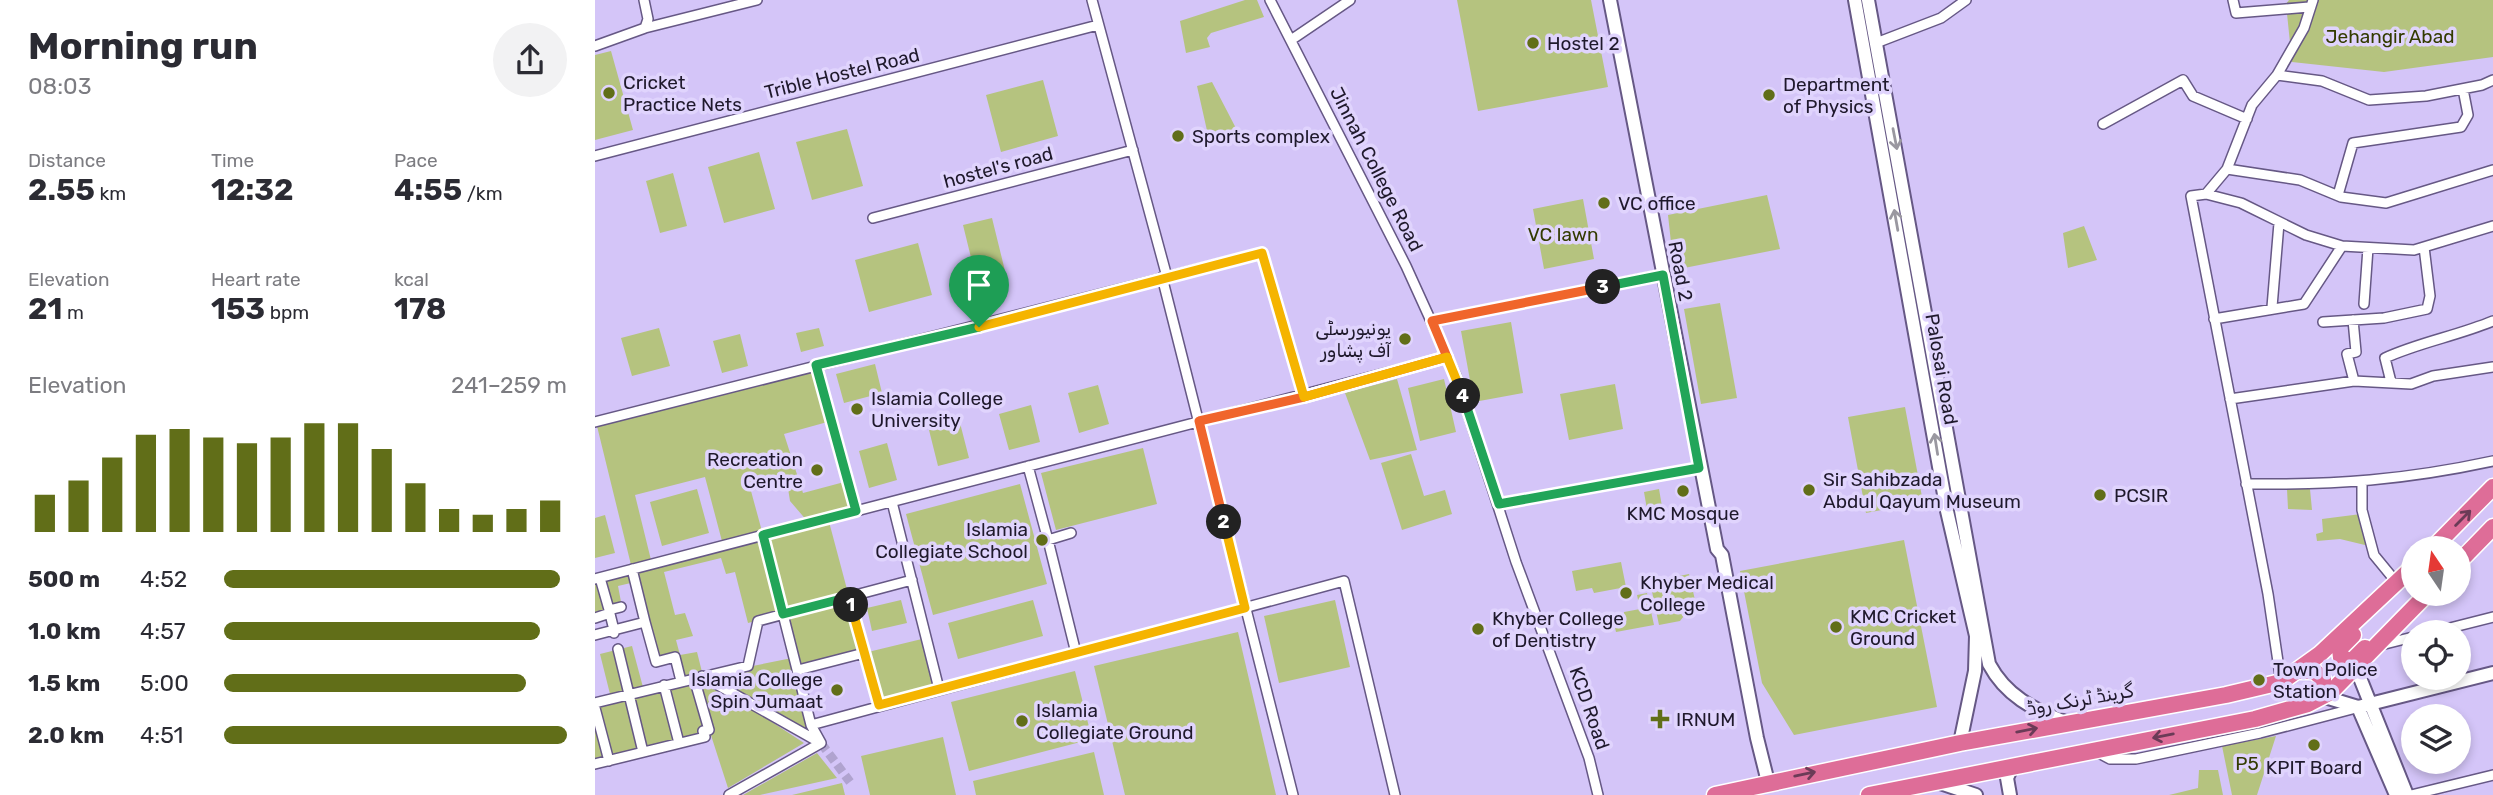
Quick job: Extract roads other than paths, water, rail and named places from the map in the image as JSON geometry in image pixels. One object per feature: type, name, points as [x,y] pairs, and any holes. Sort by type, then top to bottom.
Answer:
[{"type":"highway","points":[[2445,536],[2493,487]]},
{"type":"highway","points":[[2471,549],[2493,527]]},
{"type":"highway","points":[[2471,548],[2475,545]]},
{"type":"highway","name":"گرینڈ ٹرنک روڈ","points":[[1715,795],[2066,722],[2226,695],[2281,681],[2306,671],[2401,579]]},
{"type":"highway","points":[[2354,669],[2394,586]]},
{"type":"highway","points":[[1869,795],[2276,715],[2331,697],[2407,606]]},
{"type":"highway","points":[[2354,669],[2415,606]]},
{"type":"highway","points":[[2306,671],[2323,679],[2331,697]]},
{"type":"street","points":[[644,0],[649,19],[645,27]]},
{"type":"street","points":[[595,46],[645,27],[757,0]]},
{"type":"street","points":[[1092,0],[1133,150],[1293,795]]},
{"type":"street","name":"Jinnah College Road","points":[[1270,0],[1432,321],[1447,357]]},
{"type":"street","points":[[1291,40],[1350,0]]},
{"type":"street","name":"Road 2","points":[[1609,0],[1717,549],[1716,557],[1755,771],[1762,784]]},
{"type":"street","name":"Palosai Road","points":[[1855,0],[1947,511],[1975,608],[1975,671],[1960,743]]},
{"type":"street","points":[[1868,0],[1975,608],[1989,664],[1997,679],[2020,700],[2066,722]]},
{"type":"street","points":[[1876,43],[1941,18],[1966,0]]},
{"type":"street","points":[[2206,194],[2227,169],[2252,105],[2277,75],[2304,28],[2311,4],[2235,13],[2233,0]]},
{"type":"street","name":"Trible Hostel Road","points":[[595,156],[1098,25]]},
{"type":"street","points":[[2277,75],[2322,81],[2369,100],[2427,96],[2493,80]]},
{"type":"street","points":[[2103,124],[2183,80],[2193,96],[2247,119]]},
{"type":"street","points":[[2338,195],[2353,143],[2461,127],[2468,115],[2463,89]]},
{"type":"street","name":"hostel's road","points":[[873,218],[1133,150]]},
{"type":"street","points":[[2227,169],[2300,180],[2338,195],[2386,203],[2493,170]]},
{"type":"street","points":[[2281,681],[2191,196],[2206,194],[2241,203],[2306,235],[2342,246],[2414,250],[2493,226]]},
{"type":"street","points":[[2273,307],[2280,223]]},
{"type":"street","points":[[2214,319],[2273,307],[2304,304],[2342,246]]},
{"type":"street","points":[[2323,322],[2427,309],[2430,296],[2424,247]]},
{"type":"street","points":[[2364,304],[2368,248]]},
{"type":"street","points":[[595,422],[816,365],[979,327],[1262,253],[1304,397]]},
{"type":"street","points":[[1432,321],[1663,275]]},
{"type":"street","points":[[2353,320],[2356,352],[2347,354],[2354,381]]},
{"type":"street","points":[[2391,382],[2385,358],[2415,345],[2445,340],[2493,321]]},
{"type":"street","points":[[614,632],[597,578],[1199,421],[1304,397],[1447,357]]},
{"type":"street","name":"KCD Road","points":[[1447,357],[1499,504],[1516,562],[1589,758],[1598,795]]},
{"type":"street","points":[[816,365],[856,511]]},
{"type":"street","points":[[2230,399],[2354,381],[2411,384],[2433,376],[2493,367]]},
{"type":"street","points":[[2246,484],[2362,483],[2493,461]]},
{"type":"street","points":[[1028,466],[1076,653]]},
{"type":"street","points":[[1499,504],[1699,468]]},
{"type":"street","points":[[2362,483],[2362,509],[2374,555],[2394,586]]},
{"type":"street","points":[[892,502],[939,689]]},
{"type":"street","points":[[1048,540],[1071,533]]},
{"type":"street","points":[[763,535],[811,724],[821,743]]},
{"type":"street","points":[[632,569],[656,662],[675,657],[681,681]]},
{"type":"street","points":[[609,761],[595,705],[628,694],[748,666],[755,623],[912,580]]},
{"type":"street","points":[[811,724],[1344,581],[1395,795]]},
{"type":"street","points":[[849,597],[879,705]]},
{"type":"street","points":[[595,618],[621,607]]},
{"type":"street","points":[[2471,623],[2493,617]]},
{"type":"street","points":[[595,635],[645,622]]},
{"type":"street","points":[[2376,646],[2401,640]]},
{"type":"street","points":[[618,649],[643,752]]},
{"type":"street","points":[[797,670],[864,653]]},
{"type":"street","points":[[2354,669],[2364,706],[2396,795]]},
{"type":"street","points":[[2094,750],[2110,759],[2136,759],[2260,733],[2493,673]]},
{"type":"street","points":[[698,677],[821,743]]},
{"type":"street","points":[[595,764],[705,737],[703,731],[709,730],[698,677]]},
{"type":"street","points":[[664,685],[679,743]]},
{"type":"street","points":[[2331,697],[2364,706],[2409,795],[2493,775]]},
{"type":"street","points":[[729,795],[821,743]]},
{"type":"street","points":[[2010,795],[2007,778],[2012,767]]},
{"type":"street","points":[[1937,782],[1976,795]]},
{"type":"tunnel","points":[[821,743],[850,782]]},
{"type":"place","name":"Hostel 2","points":[[1533,43]]},
{"type":"place","name":"Cricket Practice Nets","points":[[609,93]]},
{"type":"place","name":"Department of Physics","points":[[1769,95]]},
{"type":"place","name":"Sports complex","points":[[1178,136]]},
{"type":"place","name":"VC office","points":[[1604,203]]},
{"type":"place","name":"یونیورسٹی آف پشاور","points":[[1405,339]]},
{"type":"place","name":"Islamia College University","points":[[857,409]]},
{"type":"place","name":"Recreation Centre","points":[[817,470]]},
{"type":"place","name":"Sir Sahibzada Abdul Qayum Museum","points":[[1809,490]]},
{"type":"place","name":"KMC Mosque","points":[[1683,491]]},
{"type":"place","name":"PCSIR","points":[[2100,495]]},
{"type":"place","name":"Islamia Collegiate School","points":[[1042,540]]},
{"type":"place","name":"Khyber Medical College","points":[[1626,593]]},
{"type":"place","name":"KMC Cricket Ground","points":[[1836,627]]},
{"type":"place","name":"Khyber College of Dentistry","points":[[1478,629]]},
{"type":"place","name":"Town Police Station","points":[[2259,680]]},
{"type":"place","name":"Islamia College Spin Jumaat","points":[[837,690]]},
{"type":"place","name":"IRNUM","points":[[1660,719]]},
{"type":"place","name":"Islamia Collegiate Ground","points":[[1022,721]]},
{"type":"place","name":"KPIT Board","points":[[2314,745]]},
{"type":"park label","name":"Jehangir Abad","points":[[2390,36]]},
{"type":"park label","name":"VC lawn","points":[[1563,234]]},
{"type":"park label","name":"P5","points":[[2247,763]]}]
